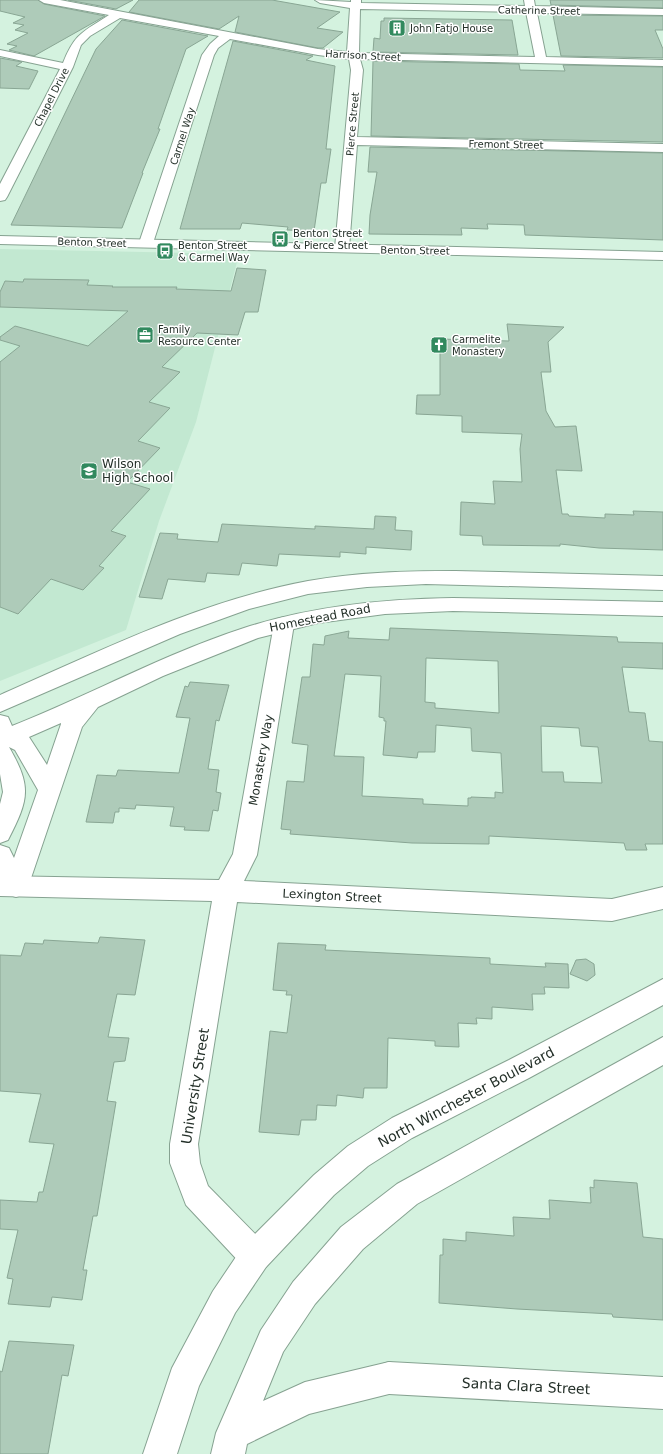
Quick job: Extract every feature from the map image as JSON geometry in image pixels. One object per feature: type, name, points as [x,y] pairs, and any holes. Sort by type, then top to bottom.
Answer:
[{"type":"street","name":"Harrison Street","points":[[44,0],[318,52],[354,56],[663,63]]},
{"type":"street","name":"Catherine Street","points":[[320,0],[356,3],[530,5],[663,12]]},
{"type":"street","name":"Pierce Street","points":[[342,248],[357,70],[352,48],[356,3]]},
{"type":"street","points":[[530,5],[540,60]]},
{"type":"street","name":"Chapel Drive","points":[[0,197],[67,67],[76,44],[81,39],[119,14]]},
{"type":"street","name":"Carmel Way","points":[[146,244],[208,56],[214,46],[228,35]]},
{"type":"street","points":[[0,53],[67,67]]},
{"type":"street","name":"Fremont Street","points":[[350,141],[663,148]]},
{"type":"street","name":"Benton Street","points":[[0,240],[663,256]]},
{"type":"street","points":[[0,704],[173,629],[226,609],[295,591],[340,583],[390,577],[458,577],[663,583]]},
{"type":"street","name":"Homestead Road","points":[[1,740],[187,656],[252,633],[284,624],[366,608],[415,605],[663,609]]},
{"type":"street","name":"Monastery Way","points":[[226,892],[245,855],[284,624]]},
{"type":"street","points":[[8,886],[50,790],[72,724],[91,700]]},
{"type":"street","points":[[0,833],[14,797],[15,789],[15,779],[1,740],[23,744],[50,790]]},
{"type":"street","points":[[0,855],[8,886]]},
{"type":"street","name":"Lexington Street","points":[[8,886],[226,892],[612,910],[663,898]]},
{"type":"street","name":"University Street","points":[[226,892],[184,1144],[185,1163],[196,1195],[255,1256]]},
{"type":"street","name":"North Winchester Boulevard","points":[[160,1454],[184,1380],[224,1302],[255,1256],[324,1185],[358,1156],[402,1128],[519,1069],[663,991]]},
{"type":"street","points":[[231,1444],[272,1341],[304,1293],[352,1238],[407,1194],[663,1050]]},
{"type":"street","name":"Santa Clara Street","points":[[231,1444],[304,1398],[389,1378],[663,1393]]},
{"type":"shaded area","name":"Wilson High School","points":[[0,249],[239,254],[196,422],[159,521],[126,630],[0,681]]},
{"type":"building","points":[[0,0],[38,0],[44,4],[105,16],[34,56],[9,50],[17,46],[7,44],[28,33],[15,30],[24,25],[13,23],[25,17],[0,11]]},
{"type":"building","points":[[68,0],[133,0],[116,9]]},
{"type":"building","points":[[139,0],[272,0],[340,12],[317,28],[343,32],[323,48],[318,48],[235,32],[239,16],[219,29],[129,12]]},
{"type":"building","points":[[550,0],[663,0],[663,8],[551,5]]},
{"type":"building","points":[[553,15],[663,16],[663,30],[655,30],[663,49],[663,58],[561,56]]},
{"type":"building","points":[[384,18],[512,20],[518,55],[373,52],[374,38],[380,39],[381,21],[384,21]]},
{"type":"building","points":[[122,20],[208,36],[186,49],[158,129],[160,129],[122,228],[11,225],[96,49]]},
{"type":"building","points":[[233,41],[313,56],[306,60],[335,66],[326,149],[331,149],[326,183],[321,183],[314,231],[287,230],[288,227],[242,223],[240,229],[180,229]]},
{"type":"building","points":[[0,58],[22,62],[16,66],[38,71],[29,89],[0,88]]},
{"type":"building","points":[[373,61],[519,64],[520,70],[565,71],[563,65],[663,67],[663,142],[371,136]]},
{"type":"building","points":[[370,147],[663,153],[663,240],[525,235],[524,225],[487,224],[488,229],[461,228],[462,235],[369,234],[370,215],[377,172],[368,172]]},
{"type":"building","name":"Wilson High School","points":[[237,268],[266,270],[258,312],[245,312],[238,335],[197,333],[162,367],[180,372],[149,402],[170,408],[138,441],[160,448],[127,482],[150,489],[111,531],[126,536],[99,566],[104,568],[83,590],[51,579],[18,614],[0,607],[0,362],[20,346],[0,340],[0,337],[15,326],[88,346],[128,311],[0,307],[0,292],[5,281],[23,282],[24,279],[89,280],[87,285],[113,286],[112,287],[177,287],[176,289],[231,291]]},
{"type":"building","points":[[507,324],[564,327],[548,342],[551,372],[541,372],[546,411],[555,427],[576,426],[582,471],[556,470],[562,514],[568,514],[569,516],[605,518],[605,514],[634,515],[633,511],[663,512],[663,550],[599,548],[560,544],[560,546],[483,545],[482,536],[460,535],[461,502],[495,504],[493,481],[522,482],[520,449],[522,434],[462,432],[462,416],[416,414],[417,395],[440,395],[440,339],[509,341]]},
{"type":"building","points":[[375,516],[396,517],[395,530],[412,531],[411,550],[366,547],[366,554],[340,552],[340,557],[279,554],[277,566],[242,563],[239,575],[207,573],[205,582],[168,579],[162,599],[139,597],[160,533],[178,534],[177,539],[218,542],[222,524],[315,529],[315,526],[374,529]]},
{"type":"building","points":[[390,628],[617,637],[618,642],[663,643],[663,669],[622,667],[629,712],[645,713],[649,741],[663,742],[663,844],[645,844],[647,850],[626,850],[624,843],[489,836],[489,844],[412,843],[290,834],[291,830],[281,829],[287,781],[304,782],[308,745],[292,743],[302,677],[310,677],[313,644],[324,645],[325,636],[349,631],[348,638],[389,640]],"holes":[[[426,658],[498,661],[499,713],[435,708],[435,703],[425,702]],[[345,674],[381,676],[379,717],[384,718],[384,721],[386,721],[383,755],[417,758],[418,752],[435,752],[436,725],[471,728],[472,751],[501,753],[503,793],[495,792],[495,798],[468,798],[468,806],[423,804],[423,799],[362,796],[364,757],[334,756]],[[541,726],[579,728],[581,746],[598,747],[602,783],[564,782],[563,772],[542,772]]]},
{"type":"building","points":[[190,682],[229,685],[219,721],[216,720],[208,769],[219,770],[216,792],[221,793],[218,811],[213,810],[209,831],[184,830],[185,827],[170,826],[174,807],[136,805],[135,809],[119,808],[119,812],[115,812],[113,823],[86,822],[97,775],[116,776],[118,770],[179,773],[190,718],[176,717],[185,686],[188,687]]},
{"type":"building","points":[[100,937],[145,940],[135,995],[117,994],[108,1037],[129,1038],[125,1061],[114,1062],[107,1101],[116,1102],[97,1216],[93,1216],[83,1270],[87,1270],[82,1300],[52,1297],[50,1307],[8,1304],[13,1279],[7,1278],[18,1230],[0,1229],[0,1200],[37,1202],[39,1192],[43,1192],[54,1144],[29,1142],[41,1094],[0,1091],[0,955],[21,956],[25,943],[43,944],[44,940],[98,943]]},
{"type":"building","points":[[278,943],[326,945],[325,950],[490,958],[490,964],[546,967],[545,963],[568,964],[569,988],[544,987],[545,994],[532,994],[533,1010],[492,1007],[492,1019],[476,1018],[477,1024],[458,1023],[459,1047],[435,1046],[435,1041],[388,1038],[387,1088],[364,1088],[363,1098],[337,1095],[336,1106],[317,1105],[316,1120],[301,1120],[299,1135],[259,1132],[270,1031],[287,1033],[292,995],[286,995],[287,991],[273,990]]},
{"type":"building","points":[[586,959],[594,964],[595,975],[587,981],[570,974],[576,960]]},
{"type":"building","points":[[594,1180],[637,1183],[643,1237],[663,1239],[663,1320],[613,1317],[612,1314],[439,1303],[440,1255],[443,1255],[443,1239],[466,1241],[466,1232],[514,1236],[513,1217],[550,1219],[549,1200],[591,1203],[590,1187],[594,1188]]},
{"type":"building","points":[[9,1341],[74,1345],[68,1376],[62,1375],[48,1454],[0,1454],[0,1371],[2,1372]]},
{"type":"place","name":"John Fatjo House","points":[[397,28]]},
{"type":"place","name":"Benton Street & Pierce Street","points":[[280,239]]},
{"type":"place","name":"Benton Street & Carmel Way","points":[[165,251]]},
{"type":"place","name":"Family Resource Center","points":[[145,335]]},
{"type":"place","name":"Carmelite Monastery","points":[[439,345]]},
{"type":"place","name":"Wilson High School","points":[[89,471]]}]
